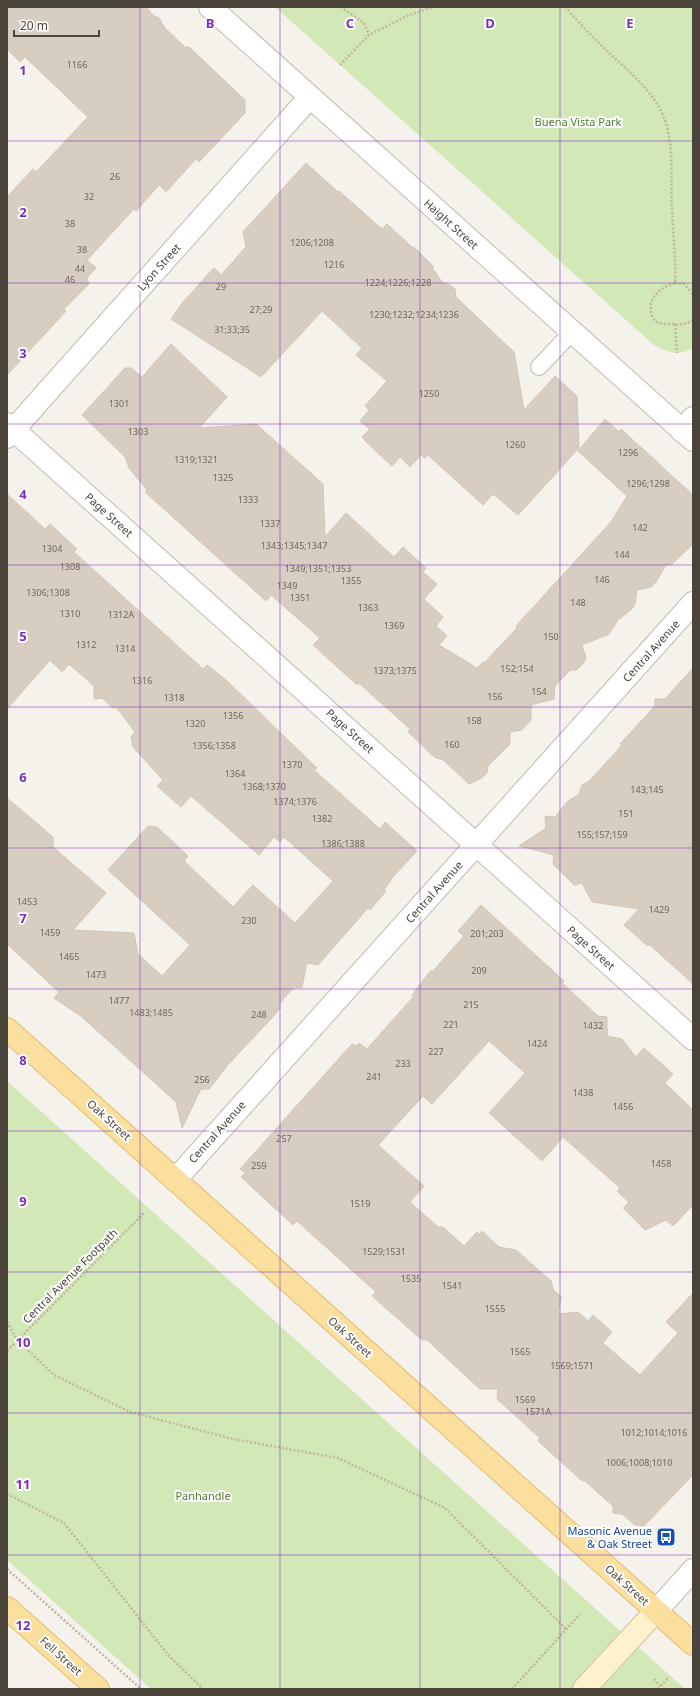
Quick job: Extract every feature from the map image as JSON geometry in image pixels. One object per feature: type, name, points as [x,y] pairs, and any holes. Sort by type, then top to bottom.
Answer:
[{"type":"main road","name":"Oak Street","points":[[7,1029],[693,1644]]},
{"type":"main road","name":"Fell Street","points":[[7,1608],[98,1689]]},
{"type":"main road","points":[[584,1689],[656,1611]]},
{"type":"street","name":"Haight Street","points":[[210,7],[572,332],[689,430]]},
{"type":"street","name":"Lyon Street","points":[[9,430],[310,97]]},
{"type":"street","name":"Page Street","points":[[9,430],[476,844],[693,1039]]},
{"type":"street","name":"Central Avenue","points":[[175,1180],[693,603]]},
{"type":"street","points":[[656,1611],[693,1570]]},
{"type":"lane","points":[[539,368],[572,332]]},
{"type":"path","points":[[341,7],[364,23],[369,35]]},
{"type":"path","points":[[340,65],[369,35],[409,15],[433,7]]},
{"type":"path","points":[[565,7],[645,88],[664,118],[672,169],[672,209],[676,259],[675,282]]},
{"type":"path","points":[[693,294],[684,284],[675,282],[668,284],[660,290],[652,302],[650,309],[654,320],[658,323],[675,324],[686,323],[693,320]]},
{"type":"path","points":[[675,324],[677,353]]},
{"type":"path","name":"Central Avenue Footpath","points":[[7,1351],[145,1212]]},
{"type":"path","points":[[7,1322],[17,1340],[54,1375],[130,1412],[233,1440],[338,1458],[445,1508],[566,1629]]},
{"type":"path","points":[[7,1494],[64,1523],[169,1656],[203,1689]]},
{"type":"path","points":[[7,1569],[141,1689]]},
{"type":"path","points":[[512,1689],[580,1614]]},
{"type":"path","points":[[658,1689],[669,1677]]},
{"type":"path","points":[[654,1679],[660,1686]]},
{"type":"green space","name":"Buena Vista Park","points":[[275,7],[693,7],[693,348],[678,353],[669,352],[654,345]]},
{"type":"green space","name":"Panhandle","points":[[7,1081],[685,1689],[151,1689],[7,1560]]},
{"type":"building","points":[[7,7],[146,7],[154,16],[159,18],[165,28],[186,48],[188,46],[245,100],[245,113],[199,162],[196,159],[166,192],[159,185],[136,211],[134,209],[87,260],[96,268],[87,278],[89,284],[64,309],[66,311],[7,375],[7,197],[33,169],[36,172],[88,117],[25,57],[20,62],[7,49]]},
{"type":"building","points":[[306,163],[382,229],[387,224],[415,248],[433,266],[433,269],[442,282],[455,289],[456,297],[514,352],[524,410],[555,376],[577,396],[579,448],[518,515],[493,494],[483,505],[428,455],[425,458],[421,455],[410,467],[400,457],[392,466],[364,440],[365,439],[362,437],[370,429],[360,421],[369,410],[365,406],[387,381],[356,355],[362,348],[322,311],[261,377],[171,319],[183,302],[214,268],[221,275],[246,247],[243,232]]},
{"type":"building","points":[[171,344],[227,397],[199,428],[256,424],[323,484],[325,537],[346,513],[394,557],[403,547],[426,568],[423,572],[437,584],[424,599],[443,617],[436,626],[447,636],[439,645],[477,668],[483,662],[484,663],[517,628],[516,626],[611,522],[627,496],[578,451],[605,419],[619,432],[621,429],[693,495],[693,544],[672,564],[666,565],[656,582],[651,587],[637,590],[635,604],[632,609],[618,620],[609,634],[582,645],[586,658],[583,664],[576,670],[570,670],[555,686],[554,699],[531,705],[531,720],[522,730],[510,732],[510,744],[488,766],[487,773],[482,778],[469,784],[442,759],[436,758],[431,754],[408,732],[410,729],[360,684],[356,684],[313,645],[320,638],[271,595],[266,601],[145,492],[147,490],[129,468],[125,457],[82,415],[126,367],[128,369],[130,367],[142,377]]},
{"type":"building","points":[[7,494],[45,529],[50,524],[77,549],[74,552],[203,669],[207,665],[226,680],[317,768],[314,770],[380,829],[385,822],[417,851],[390,880],[391,881],[384,889],[386,891],[370,910],[368,908],[318,965],[307,963],[302,987],[293,988],[280,1003],[280,1009],[226,1067],[209,1089],[201,1089],[182,1128],[176,1102],[82,1017],[54,998],[59,992],[7,944],[7,798],[53,837],[53,847],[106,893],[73,930],[134,933],[138,954],[162,976],[190,945],[108,870],[148,826],[157,827],[188,856],[184,861],[233,907],[253,885],[295,923],[333,881],[284,837],[280,842],[274,837],[259,855],[191,796],[181,807],[157,786],[163,780],[133,747],[131,737],[135,732],[117,708],[113,708],[102,698],[94,699],[94,686],[69,664],[62,672],[50,660],[7,709]]},
{"type":"building","points":[[693,668],[693,984],[649,944],[648,946],[624,925],[639,909],[592,902],[582,883],[574,885],[553,864],[554,855],[519,846],[546,828],[545,816],[555,817],[567,802],[579,794],[582,785],[589,781],[604,765],[622,745],[620,744],[655,706],[655,699],[665,699]]},
{"type":"building","points":[[481,905],[564,981],[562,983],[598,1016],[607,1017],[607,1036],[622,1039],[636,1057],[644,1048],[673,1074],[665,1083],[693,1110],[693,1205],[673,1226],[666,1220],[645,1230],[623,1208],[629,1202],[617,1191],[620,1188],[563,1137],[542,1161],[489,1113],[525,1073],[489,1041],[432,1104],[423,1096],[378,1145],[424,1186],[410,1202],[438,1227],[443,1227],[464,1246],[477,1232],[479,1234],[482,1231],[499,1247],[516,1250],[551,1281],[553,1289],[561,1297],[558,1314],[578,1312],[588,1321],[593,1315],[612,1332],[603,1343],[640,1375],[678,1333],[666,1322],[693,1293],[693,1475],[644,1526],[635,1525],[622,1514],[613,1513],[613,1506],[585,1481],[581,1480],[538,1441],[540,1438],[497,1399],[498,1389],[480,1389],[427,1340],[422,1340],[372,1296],[376,1292],[297,1221],[293,1225],[241,1177],[245,1173],[240,1169],[352,1044],[357,1046],[359,1043],[367,1049],[414,996],[412,995],[431,970],[432,972],[464,936],[458,931]]},
{"type":"place","name":"Masonic Avenue & Oak Street","points":[[666,1537]]}]
